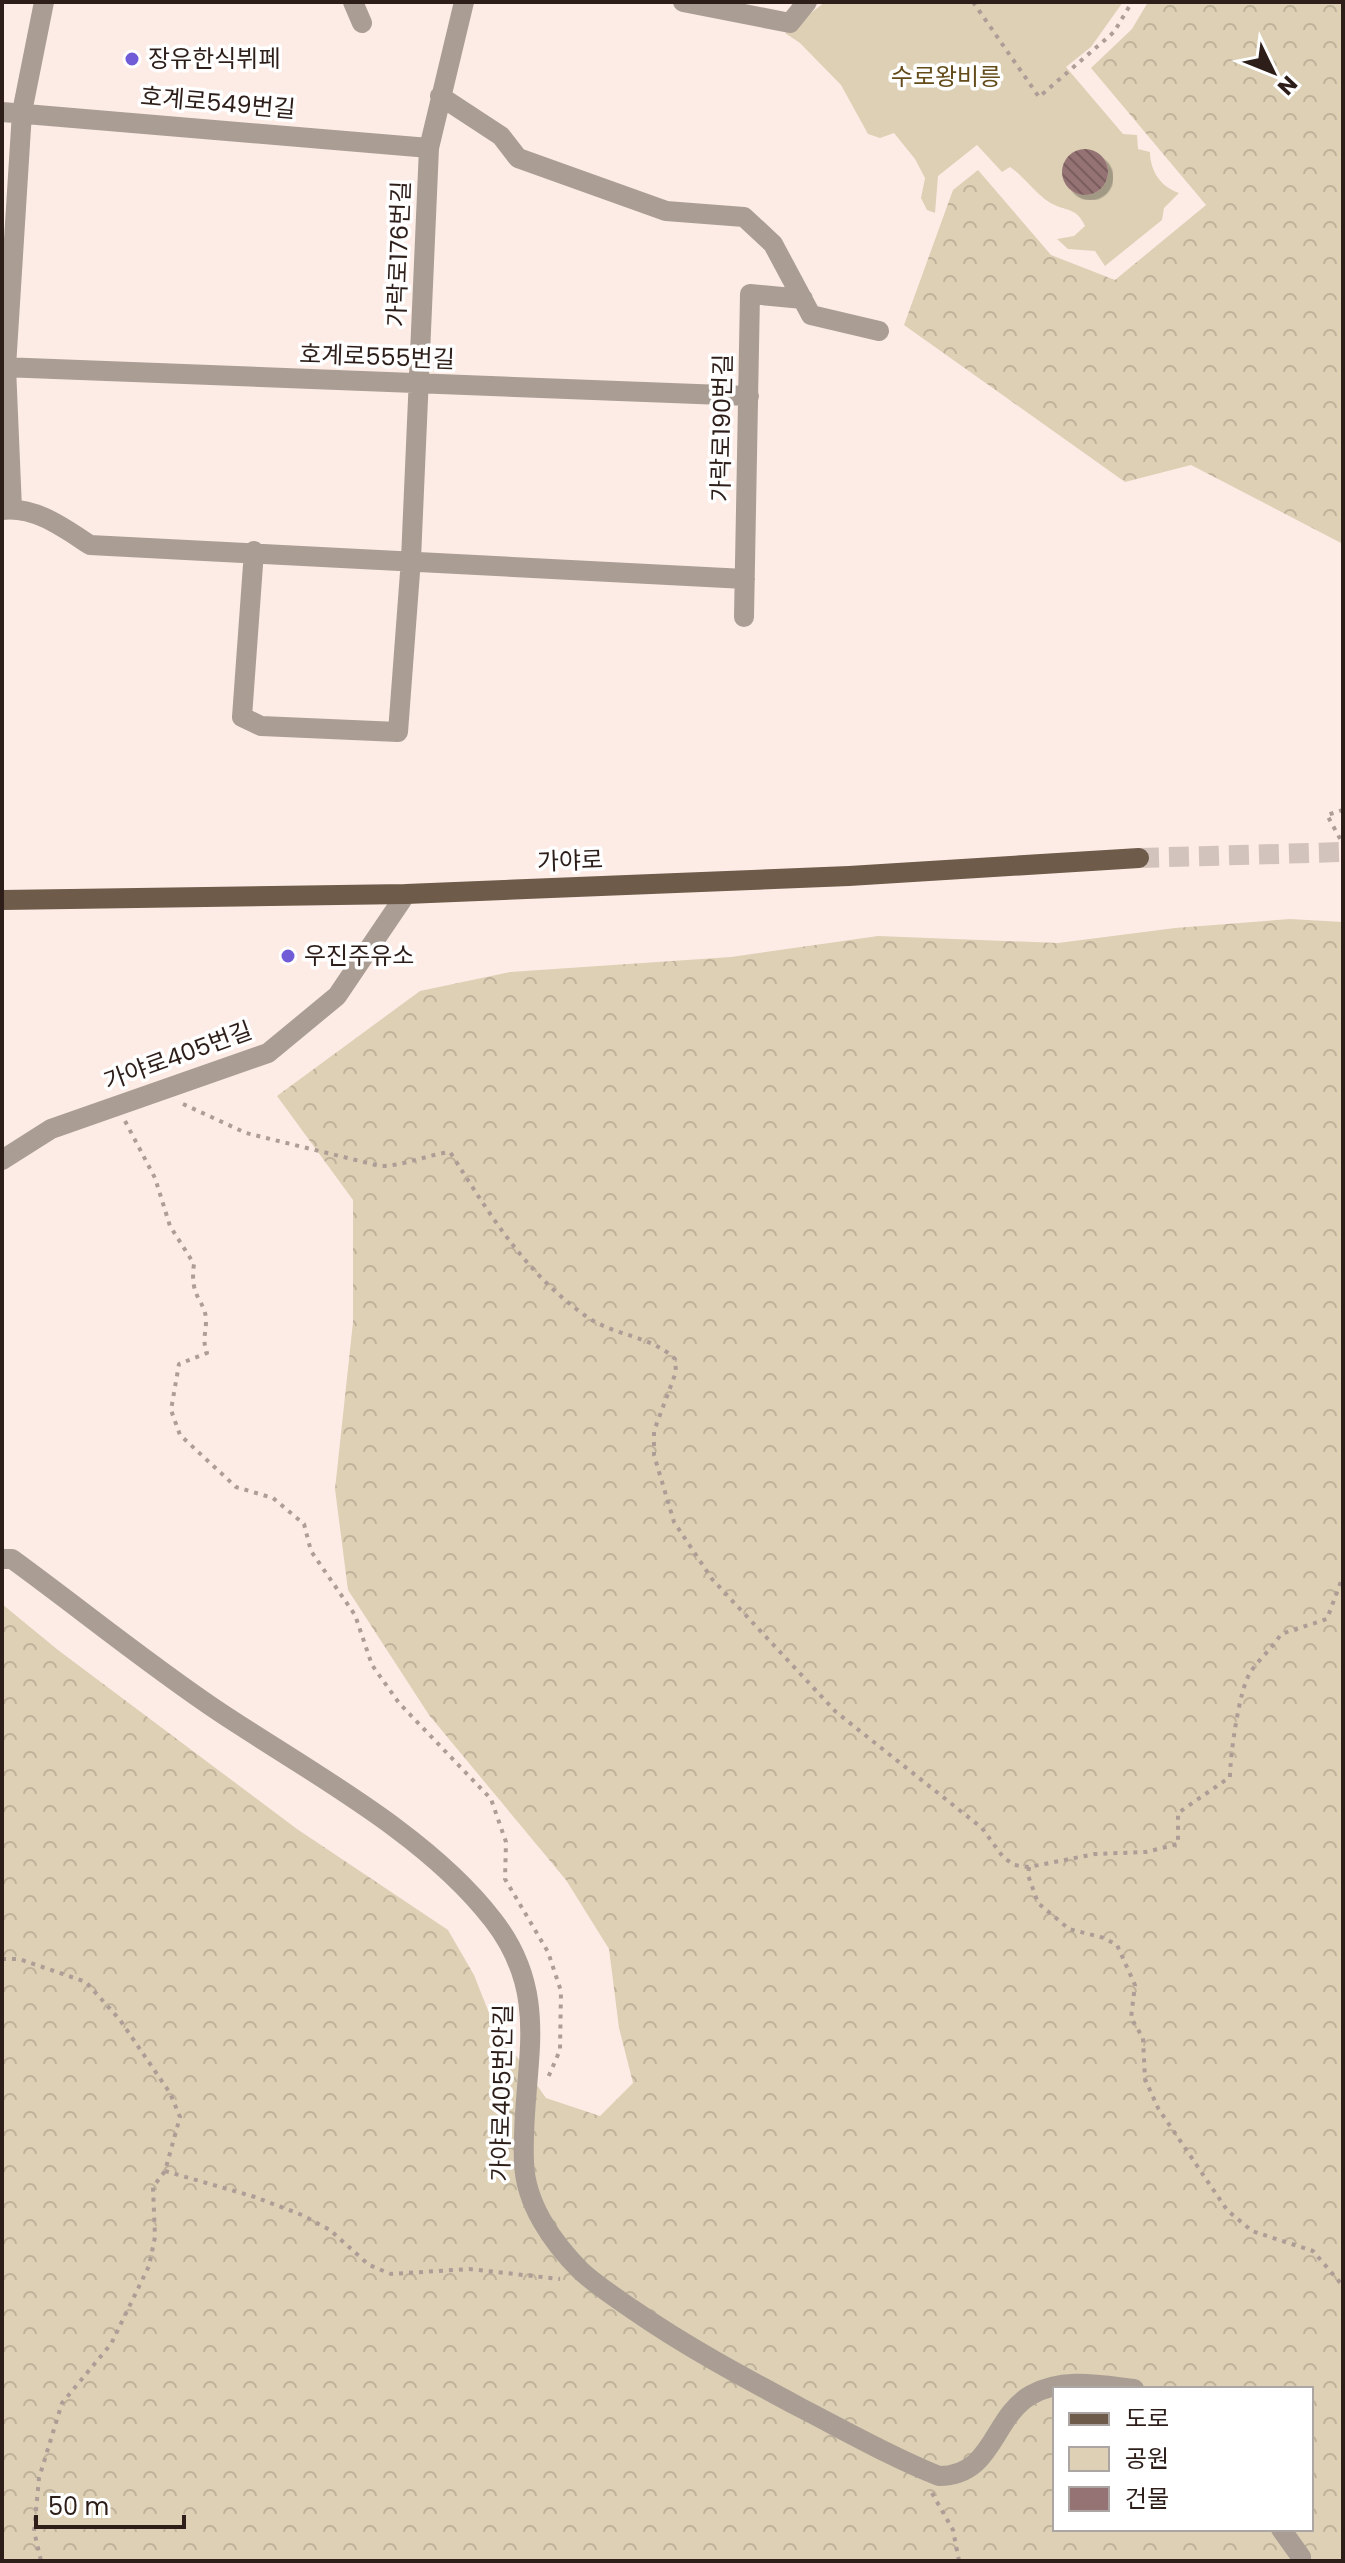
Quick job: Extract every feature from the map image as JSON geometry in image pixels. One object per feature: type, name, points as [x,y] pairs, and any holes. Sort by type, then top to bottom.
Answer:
[{"type":"main road","name":"가야로","points":[[2,900],[406,894],[849,876],[1139,858]]},
{"type":"street","points":[[44,2],[12,112],[4,367],[7,509],[51,520],[90,545],[411,559],[745,579]]},
{"type":"street","points":[[353,2],[362,23]]},
{"type":"street","name":"가락로176번길","points":[[254,551],[242,717],[261,726],[398,732],[411,559],[429,148],[464,2]]},
{"type":"street","points":[[683,2],[790,23],[807,2]]},
{"type":"street","points":[[440,96],[501,136],[518,158],[666,211],[744,217],[773,244],[811,315],[879,331]]},
{"type":"street","name":"호계로549번길","points":[[12,112],[429,148]]},
{"type":"street","name":"가락로190번길","points":[[744,617],[750,294],[803,299]]},
{"type":"street","name":"호계로555번길","points":[[4,367],[749,396]]},
{"type":"street","name":"가야로405번길","points":[[2,1160],[51,1129],[268,1053],[337,996],[406,894]]},
{"type":"street","name":"가야로405번안길","points":[[2,1559],[12,1559],[155,1667],[417,1847],[468,1890],[494,1920],[518,1957],[530,1995],[523,2162],[527,2193],[555,2241],[582,2272],[676,2340],[914,2466],[939,2476],[958,2476],[974,2466],[1028,2396],[1046,2388],[1078,2383],[1115,2387]]},
{"type":"street","points":[[1282,2531],[1301,2557],[1299,2561]]},
{"type":"path","points":[[973,2],[1039,97],[1114,32],[1132,2]]},
{"type":"path","points":[[1343,810],[1327,815],[1343,844]]},
{"type":"path","points":[[175,1104],[187,1104],[246,1133],[380,1166],[395,1166],[428,1154],[450,1152],[513,1248],[539,1280],[589,1318],[610,1330],[664,1348],[675,1359],[676,1372],[654,1431],[654,1455],[674,1522],[712,1579],[836,1712],[982,1828],[1003,1857],[1014,1865],[1029,1867],[1048,1860],[1146,1852],[1178,1844],[1178,1813],[1230,1777],[1231,1750],[1249,1674],[1266,1658],[1281,1634],[1327,1619],[1343,1576]]},
{"type":"path","points":[[121,1105],[133,1141],[155,1178],[170,1226],[194,1264],[191,1287],[207,1318],[202,1342],[207,1353],[179,1364],[171,1410],[180,1435],[236,1487],[273,1498],[304,1524],[311,1551],[355,1615],[372,1665],[399,1703],[491,1799],[506,1842]]},
{"type":"path","points":[[1029,1867],[1028,1875],[1038,1903],[1069,1929],[1104,1938],[1117,1945],[1135,1985],[1131,2018],[1143,2038],[1145,2079],[1158,2108],[1227,2210],[1252,2231],[1313,2251],[1343,2286]]},
{"type":"path","points":[[2,1959],[19,1959],[86,1982],[120,2020],[170,2093],[180,2117],[165,2171],[153,2187],[155,2237],[149,2266],[111,2344],[62,2403],[39,2478],[34,2531],[41,2561]]},
{"type":"path","points":[[165,2171],[255,2197],[302,2215],[330,2230],[369,2265],[391,2274],[469,2269],[522,2272],[563,2280]]},
{"type":"path","points":[[914,2466],[953,2530],[959,2561]]},
{"type":"green space","name":"수로왕비릉","points":[[825,2],[1123,2],[1091,47],[1066,67],[1123,134],[1137,135],[1138,149],[1150,152],[1158,177],[1167,187],[1179,193],[1164,208],[1162,220],[1105,266],[1095,251],[1068,249],[1057,239],[1074,236],[1085,226],[1078,215],[1049,202],[1010,167],[1002,172],[977,145],[938,176],[935,213],[927,210],[921,198],[925,178],[915,159],[894,133],[880,138],[868,134],[841,85],[800,43],[785,33]]},
{"type":"green space","points":[[1148,2],[1343,2],[1343,544],[1191,465],[1125,482],[904,325],[953,190],[978,170],[1051,255],[1115,280],[1206,205],[1091,68],[1132,29]]},
{"type":"green space","points":[[1290,919],[1343,922],[1343,2561],[2,2561],[2,1604],[58,1650],[297,1829],[448,1930],[474,1975],[493,2023],[546,2098],[600,2116],[633,2083],[619,2028],[609,1949],[566,1880],[429,1715],[348,1590],[335,1489],[353,1322],[353,1200],[277,1096],[420,991],[510,972],[731,957],[878,936],[1058,943],[1175,928]]},
{"type":"building","points":[[1085,149],[1101,156],[1108,172],[1101,188],[1085,195],[1069,188],[1062,172],[1069,156]]},
{"type":"tunnel","points":[[1139,858],[1343,852]]},
{"type":"place","name":"장유한식뷔페","points":[[132,59]]},
{"type":"place","name":"우진주유소","points":[[288,956]]}]
